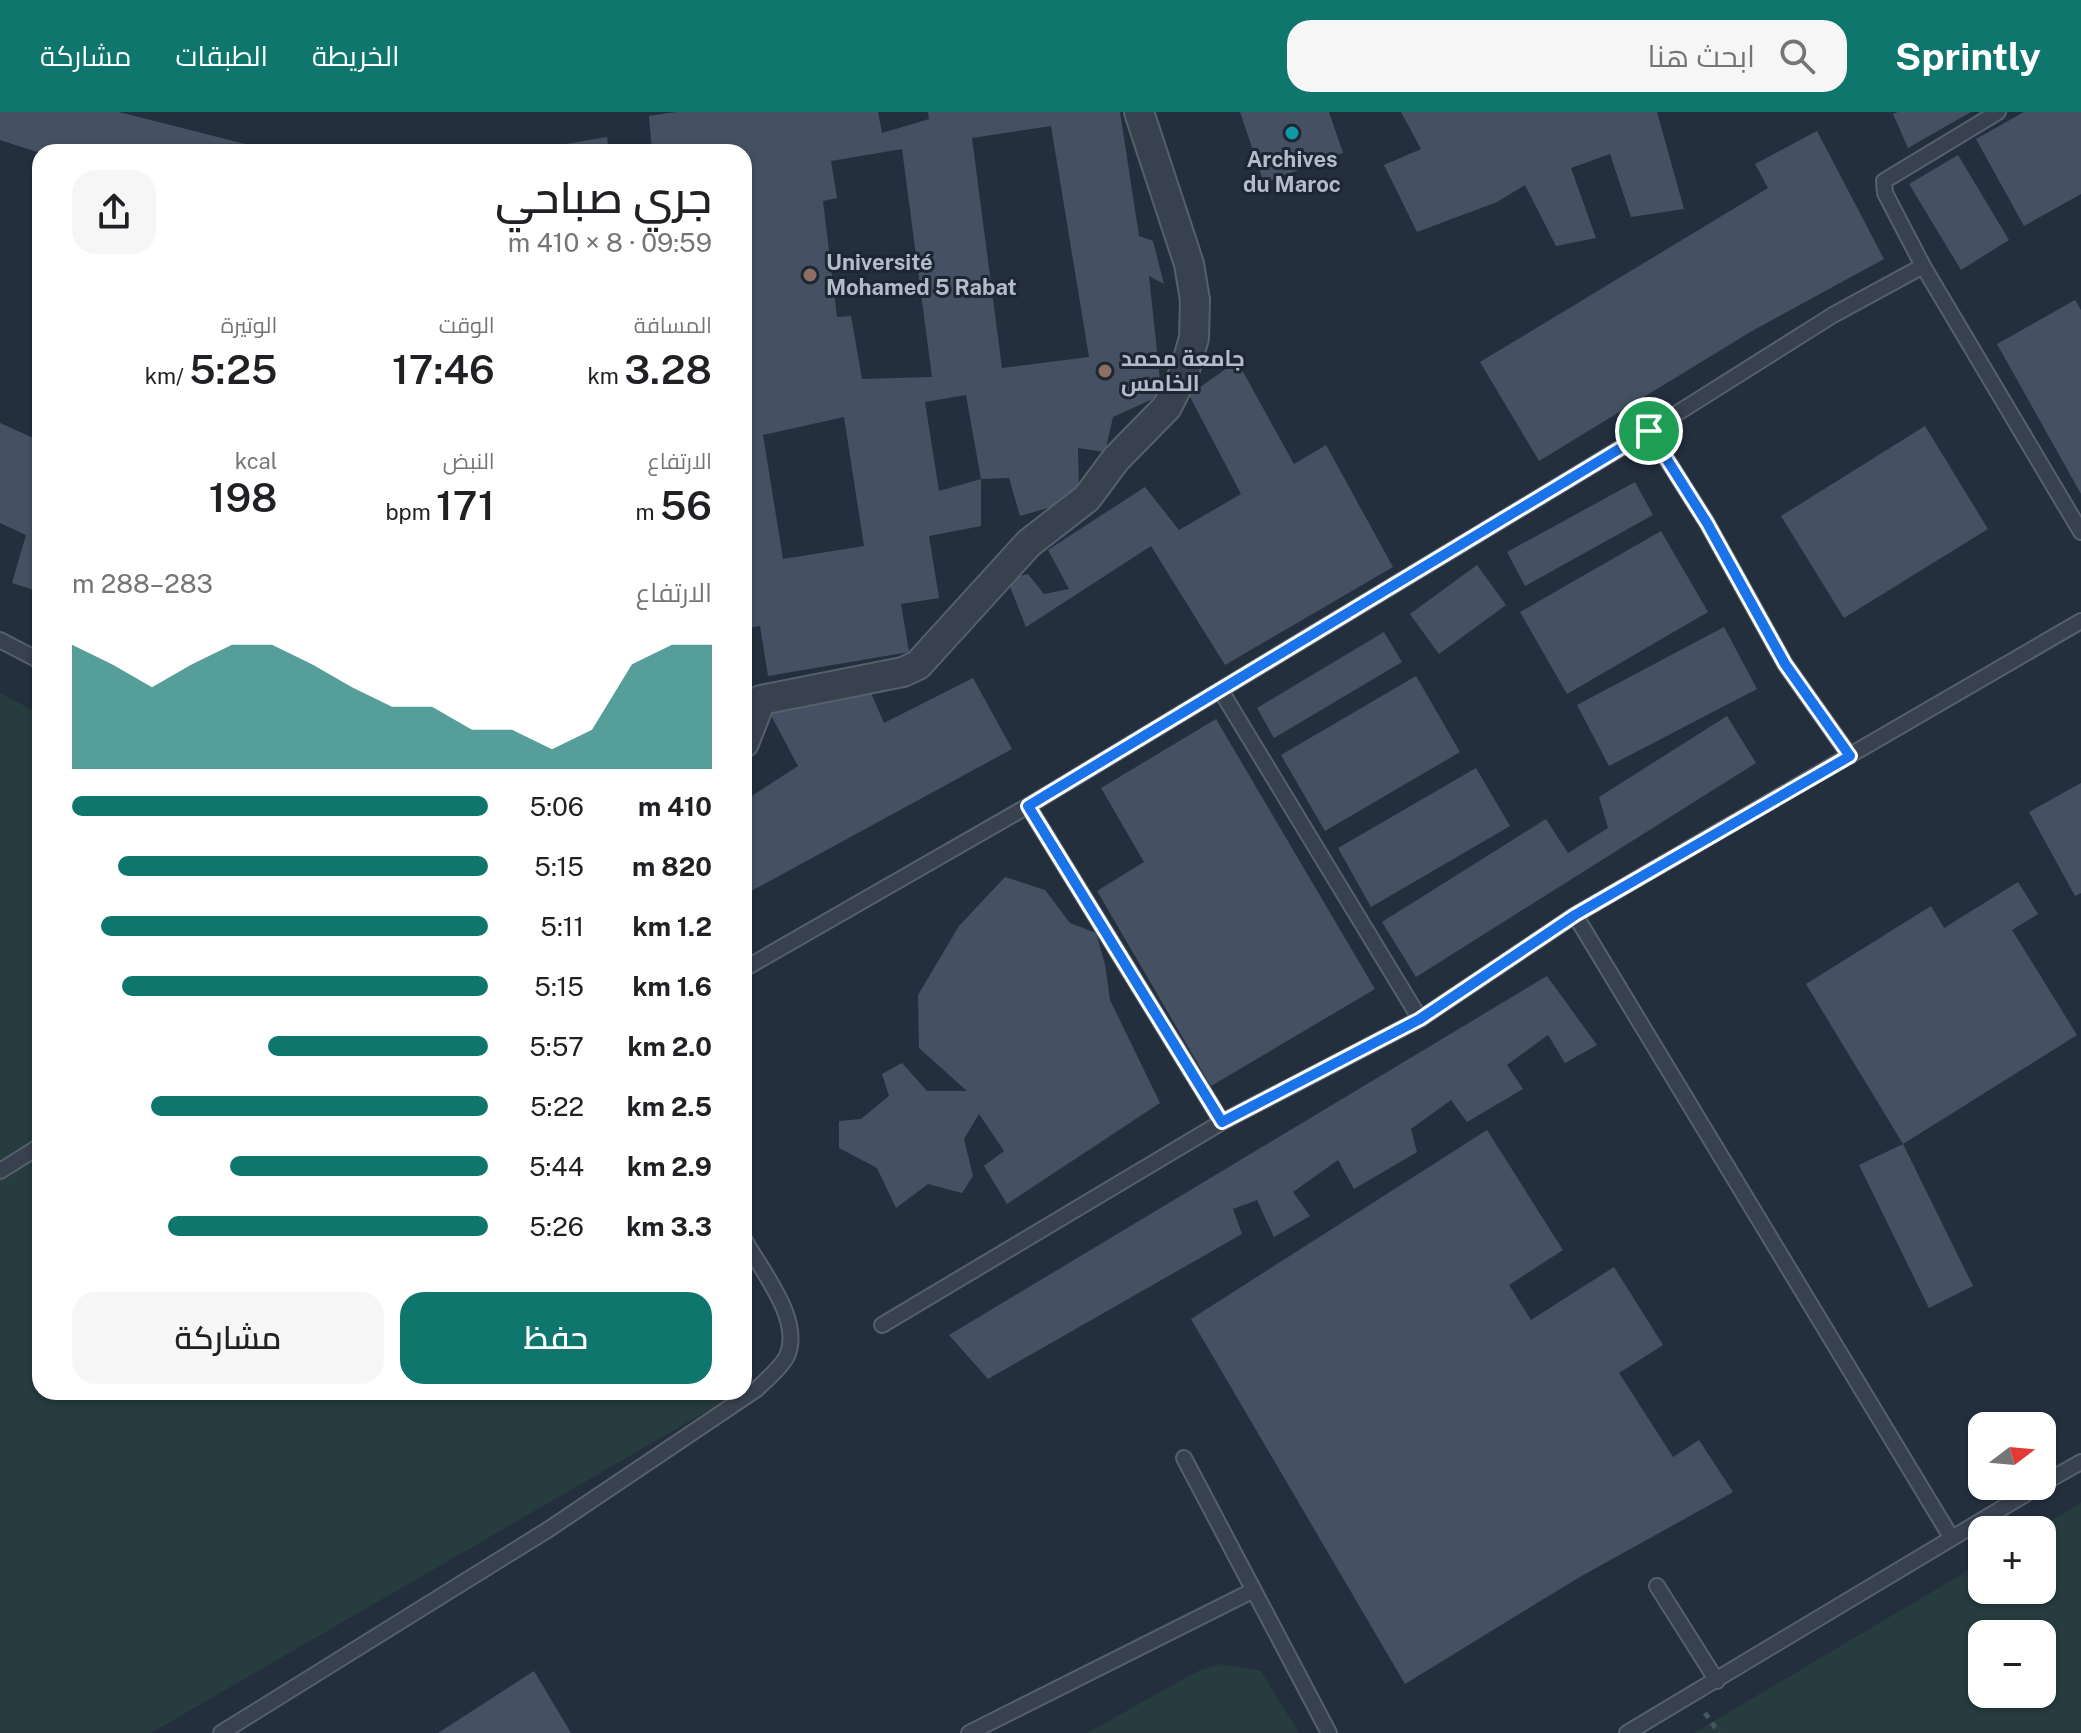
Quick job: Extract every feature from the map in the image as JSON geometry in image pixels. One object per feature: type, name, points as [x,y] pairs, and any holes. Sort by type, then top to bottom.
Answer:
[{"type":"street","points":[[752,723],[761,700],[903,672],[926,660],[1029,543],[1087,498],[1116,459],[1167,407],[1184,373],[1194,338],[1195,300],[1189,264],[1139,112]]},
{"type":"lane","points":[[1998,112],[1884,181],[1885,193],[1923,266],[2081,532]]},
{"type":"lane","points":[[752,964],[1221,691],[1649,431],[1833,315],[1923,266]]},
{"type":"lane","points":[[1649,431],[1707,523],[1785,664],[1850,756]]},
{"type":"lane","points":[[882,1325],[1222,1122],[1420,1019],[1575,915],[2081,621]]},
{"type":"lane","points":[[0,640],[32,657]]},
{"type":"lane","points":[[1221,691],[1420,1019]]},
{"type":"lane","points":[[1028,806],[1222,1122]]},
{"type":"lane","points":[[1575,915],[1951,1537]]},
{"type":"lane","points":[[0,1171],[32,1151]]},
{"type":"lane","points":[[752,1253],[781,1306],[792,1336],[785,1360],[752,1392]]},
{"type":"lane","points":[[221,1733],[549,1529],[741,1400]]},
{"type":"lane","points":[[1184,1458],[1329,1733]]},
{"type":"lane","points":[[2056,1476],[2081,1462]]},
{"type":"lane","points":[[1627,1733],[2015,1500]]},
{"type":"lane","points":[[1657,1586],[1717,1681]]},
{"type":"lane","points":[[969,1733],[1252,1591]]},
{"type":"green space","points":[[0,693],[32,710],[32,1400],[726,1400],[151,1733],[0,1733]]},
{"type":"green space","points":[[2081,1503],[2081,1733],[1694,1733],[1968,1570],[1968,1604],[2056,1604],[2056,1518]]},
{"type":"green space","points":[[1220,1664],[1261,1671],[1299,1733],[1087,1733],[1198,1671]]},
{"type":"building","points":[[0,112],[119,112],[245,144],[32,144],[32,150],[0,140]]},
{"type":"building","points":[[676,112],[878,112],[882,133],[929,119],[928,112],[1120,112],[1139,236],[1153,241],[1164,284],[1149,276],[1160,380],[1157,397],[1113,417],[1105,452],[1078,448],[1079,493],[1051,507],[1020,516],[1009,478],[981,479],[981,526],[929,536],[939,598],[901,604],[909,652],[768,676],[760,626],[752,628],[752,144],[651,144],[649,116]],"holes":[[[1051,126],[1089,357],[1002,368],[972,138]],[[902,149],[932,377],[862,379],[851,316],[837,317],[823,201],[837,198],[831,161]],[[966,395],[981,479],[939,491],[925,402]],[[844,417],[864,546],[783,559],[763,435]]]},
{"type":"building","name":"Archives du Maroc","points":[[1240,112],[1329,112],[1343,153],[1264,183]]},
{"type":"building","points":[[1401,112],[1657,112],[1684,209],[1631,217],[1610,154],[1571,168],[1596,238],[1556,246],[1525,185],[1497,202],[1417,232],[1384,165],[1421,149]]},
{"type":"building","points":[[1971,112],[1908,148],[1893,114]]},
{"type":"building","points":[[2024,112],[2081,112],[2081,194],[2024,226],[1976,139]]},
{"type":"building","points":[[1817,131],[1884,259],[1752,331],[1539,461],[1480,362],[1768,188],[1755,164]]},
{"type":"building","points":[[607,137],[608,144],[566,144]]},
{"type":"building","points":[[1958,155],[2009,240],[1961,270],[1909,184]]},
{"type":"building","points":[[2075,300],[2081,310],[2081,494],[1997,344]]},
{"type":"building","points":[[1237,361],[1294,464],[1326,445],[1393,567],[1225,665],[1151,546],[1026,627],[1007,579],[1028,574],[1044,594],[1069,589],[1048,550],[1145,487],[1179,530],[1241,494],[1189,395]]},
{"type":"building","points":[[0,423],[32,437],[32,589],[12,583],[26,535],[0,523]]},
{"type":"building","points":[[1925,426],[1988,529],[1844,618],[1781,516]]},
{"type":"building","points":[[1635,482],[1653,515],[1525,586],[1507,552]]},
{"type":"building","points":[[1661,531],[1708,612],[1567,694],[1520,612]]},
{"type":"building","points":[[1477,565],[1506,605],[1439,654],[1410,614]]},
{"type":"building","points":[[1724,627],[1757,689],[1609,766],[1577,705]]},
{"type":"building","points":[[1384,632],[1402,662],[1274,738],[1257,708]]},
{"type":"building","points":[[1416,676],[1460,752],[1325,831],[1281,755]]},
{"type":"building","points":[[973,678],[1012,749],[752,891],[752,796],[798,766],[766,706],[871,693],[884,723]]},
{"type":"building","points":[[1727,716],[1756,763],[1416,977],[1382,922],[1546,819],[1568,853],[1608,828],[1599,797]]},
{"type":"building","points":[[1216,719],[1375,989],[1211,1086],[1097,891],[1144,862],[1101,788]]},
{"type":"building","points":[[1476,768],[1510,826],[1371,907],[1338,848]]},
{"type":"building","points":[[2081,783],[2081,893],[2075,896],[2029,812]]},
{"type":"building","points":[[1005,877],[1045,890],[1070,923],[1096,933],[1105,964],[1110,1000],[1160,1103],[1007,1204],[984,1166],[1004,1151],[979,1114],[964,1139],[973,1176],[962,1193],[928,1184],[896,1208],[877,1168],[839,1148],[839,1121],[861,1119],[889,1096],[882,1074],[902,1063],[927,1091],[967,1091],[919,1048],[918,995],[959,926]]},
{"type":"building","points":[[2018,882],[2038,914],[2012,930],[2077,1035],[1903,1144],[1806,984],[1931,906],[1944,928]]},
{"type":"building","points":[[1547,976],[1597,1045],[1565,1063],[1548,1035],[1507,1065],[1523,1089],[1467,1122],[1451,1100],[1411,1129],[1417,1152],[1354,1189],[1338,1160],[1293,1192],[1310,1216],[1274,1237],[1257,1200],[1233,1209],[1242,1234],[988,1379],[949,1335]]},
{"type":"building","points":[[1487,1130],[1563,1250],[1509,1285],[1531,1320],[1614,1267],[1663,1345],[1619,1373],[1673,1457],[1699,1440],[1733,1492],[1578,1578],[1405,1684],[1191,1319]]},
{"type":"building","points":[[1903,1144],[1973,1286],[1929,1308],[1859,1165]]},
{"type":"building","points":[[534,1671],[571,1733],[438,1733]]},
{"type":"place","name":"Archives du Maroc","points":[[1292,133]]},
{"type":"place","name":"Université Mohamed 5 Rabat","points":[[810,275]]},
{"type":"place","name":"جامعة محمد الخامس","points":[[1105,371]]},
{"type":"route","points":[[1649,431],[1707,523],[1785,664],[1850,756],[1575,915],[1420,1019],[1222,1122],[1028,806],[1649,431]]}]
